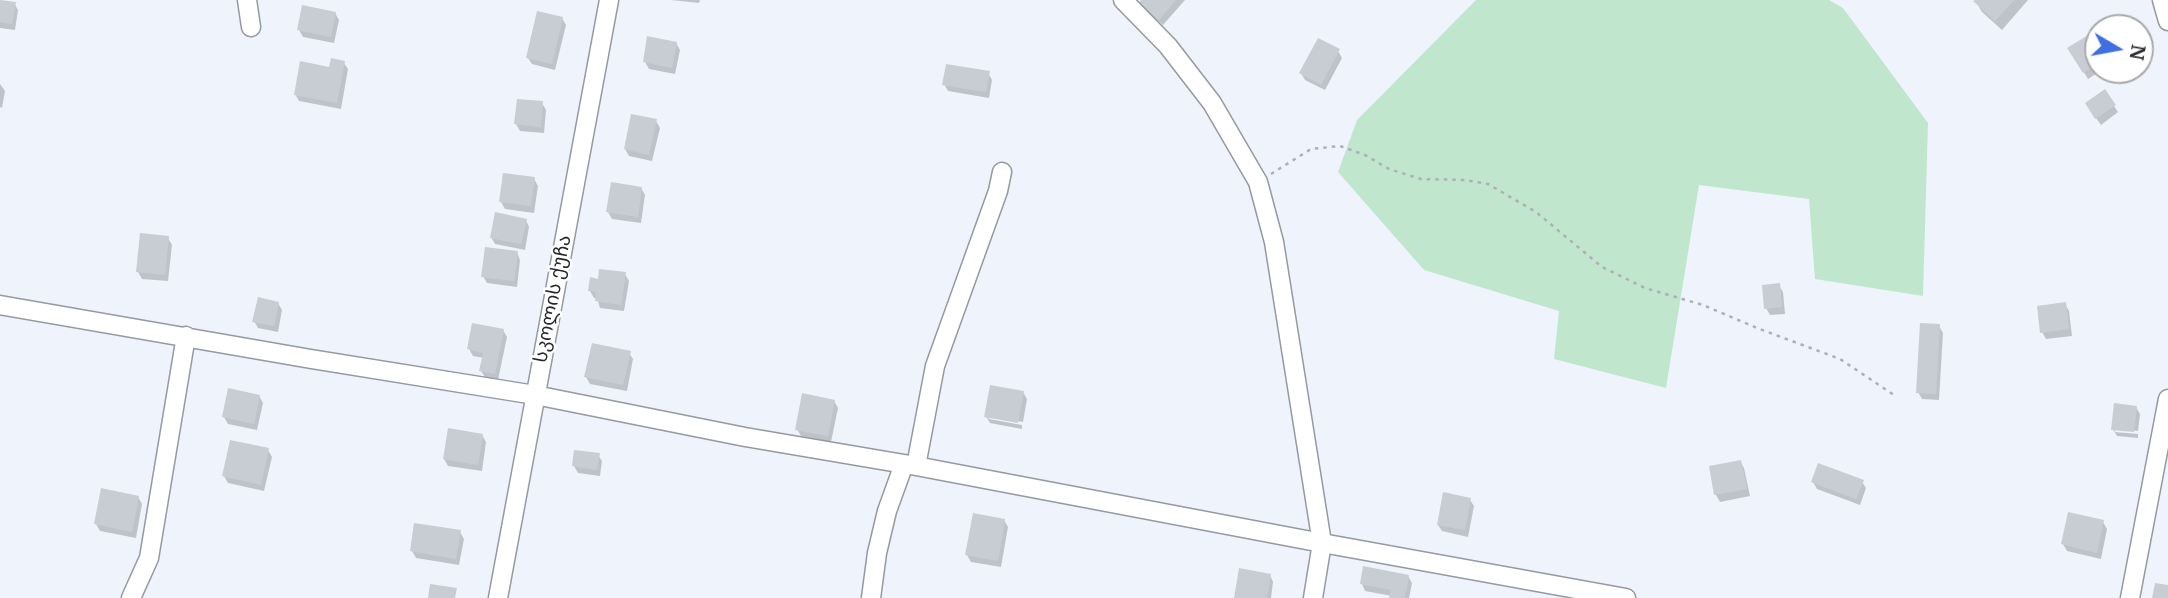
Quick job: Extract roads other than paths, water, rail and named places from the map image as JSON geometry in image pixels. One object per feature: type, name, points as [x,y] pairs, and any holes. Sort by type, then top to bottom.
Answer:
[{"type":"street","points":[[247,0],[251,27]]},
{"type":"street","name":"სკოლის ქუჩა","points":[[498,598],[609,0]]},
{"type":"street","points":[[1123,0],[1168,47],[1212,103],[1258,182],[1274,242],[1322,543],[1313,598]]},
{"type":"street","points":[[2162,0],[2168,21]]},
{"type":"street","points":[[871,598],[877,553],[885,521],[910,465],[935,366],[998,191],[1002,172]]},
{"type":"street","points":[[0,305],[534,395],[745,437],[910,465],[1626,598]]},
{"type":"street","points":[[131,598],[149,558],[186,336]]},
{"type":"street","points":[[2130,598],[2168,399]]}]
